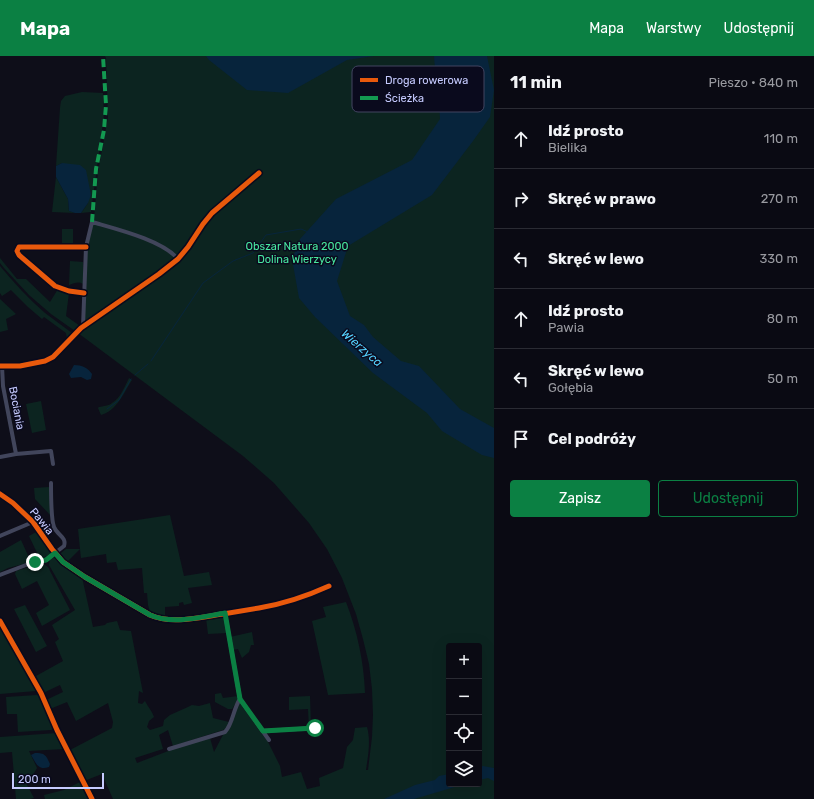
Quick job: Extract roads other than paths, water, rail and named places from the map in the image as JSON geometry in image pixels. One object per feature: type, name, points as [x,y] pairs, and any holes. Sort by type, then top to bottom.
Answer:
[{"type":"street","points":[[1,366],[20,366],[49,360],[56,355],[82,327],[159,274],[178,259],[212,213],[259,173]]},
{"type":"street","points":[[82,327],[86,247],[92,222],[146,239],[173,253],[178,259]]},
{"type":"street","points":[[84,293],[69,291],[55,286],[19,255],[17,251],[19,247],[86,247]]},
{"type":"street","name":"Bociania","points":[[1,366],[3,386],[16,454]]},
{"type":"street","points":[[0,457],[51,451],[52,464]]},
{"type":"street","points":[[0,575],[26,565],[46,560],[63,547],[65,543],[64,539],[57,532],[54,526],[51,483]]},
{"type":"street","name":"Pawia","points":[[0,494],[13,503],[32,522],[63,562],[85,577],[150,615],[158,618],[187,619],[270,606],[311,594],[329,586]]},
{"type":"street","points":[[0,536],[32,522]]},
{"type":"street","points":[[225,613],[240,699],[269,740]]},
{"type":"street","points":[[0,621],[41,693],[92,799]]},
{"type":"street","points":[[169,749],[225,732],[229,728],[234,710],[240,699]]},
{"type":"street","points":[[263,731],[315,728]]},
{"type":"water","points":[[206,56],[374,56],[347,60],[288,93],[247,90]]},
{"type":"water","name":"Wierzyca","points":[[434,56],[487,56],[494,90],[490,117],[432,195],[348,246],[337,281],[350,316],[364,325],[373,337],[401,361],[419,366],[460,409],[494,428],[494,458],[482,455],[442,431],[427,413],[373,373],[315,317],[299,298],[292,259],[300,239],[336,199],[412,160],[440,119],[440,112],[484,112],[484,66],[435,66]]},
{"type":"water","points":[[62,163],[80,165],[86,170],[91,195],[88,203],[81,213],[69,211],[68,199],[56,177],[56,166]]},
{"type":"water","points":[[74,365],[82,366],[89,370],[92,374],[91,379],[87,380],[81,377],[71,378],[69,374]]},
{"type":"water","points":[[35,753],[45,755],[50,764],[49,767],[42,768],[38,766],[31,755]]},
{"type":"water","points":[[482,766],[494,768],[494,781],[488,778],[482,779]]},
{"type":"water","points":[[446,775],[446,787],[455,787],[414,799],[384,799],[415,785],[435,780],[439,776]]},
{"type":"waterway","points":[[151,361],[203,283],[233,261],[253,253],[266,235],[301,229],[308,232]]},
{"type":"waterway","points":[[135,375],[148,364]]},
{"type":"waterway","points":[[107,409],[119,400],[131,379]]},
{"type":"park label","name":"Obszar Natura 2000 Dolina Wierzycy","points":[[297,252]]}]
